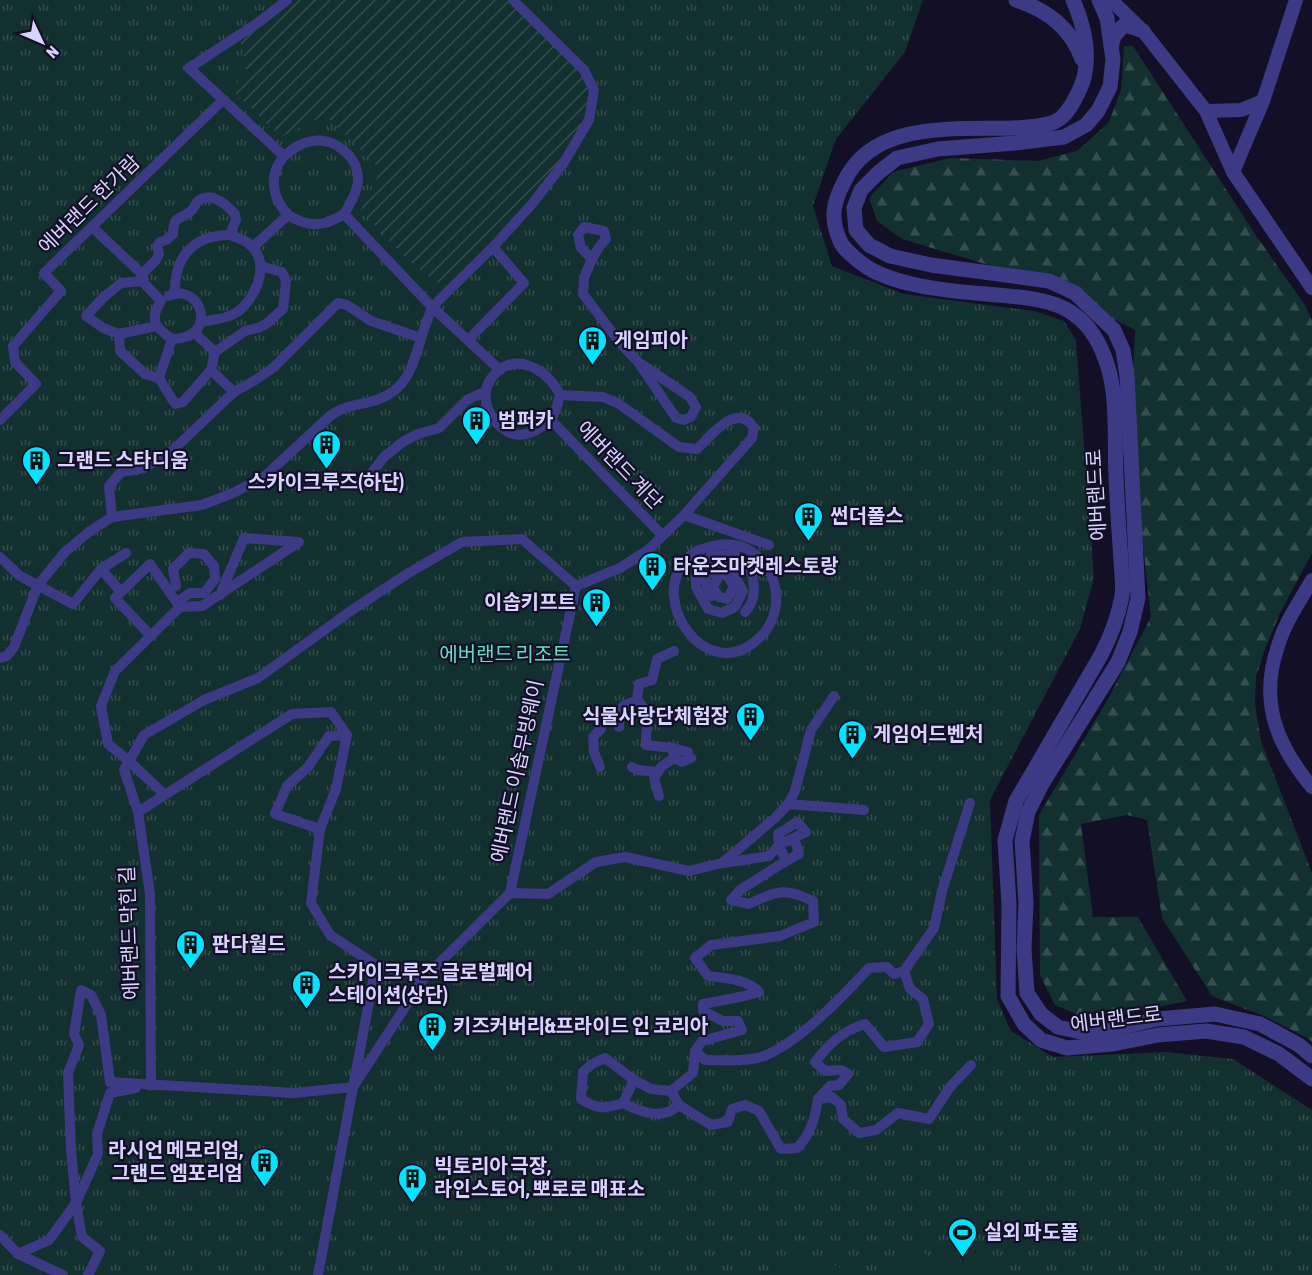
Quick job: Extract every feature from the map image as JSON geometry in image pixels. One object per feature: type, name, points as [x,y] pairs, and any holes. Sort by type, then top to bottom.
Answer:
[{"type":"street","points":[[284,156],[189,68],[259,22],[287,0]]},
{"type":"street","points":[[0,658],[7,656],[14,647],[38,585],[65,552],[90,531],[112,517],[202,505],[233,493],[264,477],[343,407],[373,402],[390,395],[402,386],[411,372],[432,307],[494,247],[532,204],[563,164],[589,120],[594,90],[584,70],[513,0]]},
{"type":"street","points":[[1016,0],[1048,14],[1059,22],[1077,46],[1085,68]]},
{"type":"street","name":"에버랜드로","points":[[1073,0],[1084,32],[1084,82],[1073,103],[1057,121],[1025,128],[923,132],[889,139],[866,152],[847,176],[834,201],[834,224],[841,245],[857,260],[871,271],[893,279],[984,294],[1030,297],[1057,304],[1075,314],[1094,334],[1106,358],[1113,394],[1123,593],[1114,630],[1017,801],[1005,840],[1010,904],[1008,996],[1024,1024],[1041,1040],[1067,1048],[1113,1044],[1158,1035],[1206,1031],[1244,1037],[1279,1054],[1312,1079]]},
{"type":"street","name":"에버랜드로","points":[[1099,0],[1107,18],[1113,59],[1110,87],[1098,111],[1086,125],[1064,137],[938,149],[897,159],[861,190],[854,208],[856,230],[870,244],[890,256],[931,265],[1049,281],[1075,293],[1092,307],[1114,330],[1123,350],[1127,376],[1138,598],[1130,632],[1118,662],[1042,784],[1028,812],[1022,841],[1026,903],[1024,949],[1027,993],[1041,1014],[1058,1028],[1085,1033],[1110,1030],[1157,1019],[1215,1014],[1260,1024],[1299,1045],[1312,1056]]},
{"type":"street","points":[[1111,0],[1143,31],[1178,72],[1206,111],[1233,172],[1312,288]]},
{"type":"street","points":[[1233,172],[1263,101],[1296,0]]},
{"type":"street","points":[[1112,47],[1114,36],[1123,26],[1143,31]]},
{"type":"street","name":"에버랜드 한가람","points":[[0,420],[36,384],[15,362],[13,346],[61,291],[44,273],[222,101]]},
{"type":"street","points":[[1206,111],[1241,110],[1263,101]]},
{"type":"street","points":[[322,140],[346,152],[355,163],[358,180],[352,201],[344,214],[323,225],[310,225],[288,215],[281,207],[274,192],[273,177],[278,163],[284,156],[293,148],[309,141],[322,140]]},
{"type":"street","points":[[156,327],[119,334],[102,328],[86,316],[121,283],[142,278],[159,254],[157,246],[172,234],[173,222],[205,198],[221,201],[235,214],[236,220],[230,235]]},
{"type":"street","points":[[344,214],[432,307],[500,370]]},
{"type":"street","points":[[253,247],[288,215]]},
{"type":"street","points":[[92,227],[161,301]]},
{"type":"street","points":[[175,293],[175,279],[179,263],[188,249],[196,243],[209,237],[230,235],[242,239],[253,247],[258,255],[260,266],[250,301],[232,315],[201,322]]},
{"type":"street","points":[[468,340],[524,283],[494,247]]},
{"type":"street","points":[[592,259],[584,278],[583,294],[621,344],[638,362],[676,418],[684,420],[692,417],[696,407],[690,397],[638,362]]},
{"type":"street","points":[[119,334],[120,351],[145,374],[159,378],[175,405],[183,402],[211,369],[214,352],[245,331],[266,324],[283,309],[286,281],[282,272],[260,266]]},
{"type":"street","points":[[175,293],[189,296],[202,313],[201,322],[195,333],[184,339],[172,339],[156,327],[154,319],[156,308],[161,301],[175,293]]},
{"type":"street","points":[[112,517],[109,486],[121,472],[144,468],[171,451],[234,392],[274,367],[338,303],[347,304],[371,321],[421,338]]},
{"type":"street","points":[[195,333],[214,352]]},
{"type":"street","points":[[159,378],[172,339]]},
{"type":"street","points":[[514,364],[537,369],[550,378],[560,395],[551,420],[528,434],[517,436],[491,417],[485,404],[486,391],[500,370],[514,364]]},
{"type":"street","points":[[211,369],[234,392]]},
{"type":"street","points":[[363,484],[384,457],[404,441],[439,428],[467,400],[486,391]]},
{"type":"street","points":[[129,761],[144,735],[204,700],[258,678],[352,610],[462,542],[522,539],[576,586],[620,568],[648,550],[684,515],[752,438],[754,429],[749,420],[739,417],[727,421],[697,449],[679,447],[619,404],[603,397],[560,395]]},
{"type":"street","name":"에버랜드 계단","points":[[551,420],[662,535]]},
{"type":"street","points":[[684,515],[769,545]]},
{"type":"street","points":[[178,605],[202,606],[220,595],[299,542],[244,538],[220,595]]},
{"type":"street","points":[[718,545],[736,545],[753,552],[763,561],[774,578],[777,593],[776,608],[770,624],[760,638],[746,649],[732,652],[716,652],[700,646],[688,633],[675,604],[674,586],[685,562],[696,551],[718,545],[735,554],[750,567],[756,592],[750,607],[745,612]]},
{"type":"street","points":[[0,557],[20,576],[73,604],[101,569],[126,553]]},
{"type":"street","points":[[164,794],[108,744],[100,706],[115,671],[190,593],[204,593],[215,579],[214,566],[204,554],[189,553],[173,568],[176,586]]},
{"type":"street","points":[[727,598],[719,597],[713,587],[719,575],[733,573],[743,591],[735,607],[722,613],[708,609],[696,587],[696,576],[711,556],[735,554]]},
{"type":"street","points":[[727,574],[734,587],[727,598],[715,601],[705,577],[719,563],[731,563],[752,572]]},
{"type":"street","points":[[151,636],[115,598],[150,564],[178,605]]},
{"type":"street","points":[[101,569],[121,592]]},
{"type":"street","points":[[1312,580],[1278,644],[1270,679],[1270,699],[1278,734],[1285,751],[1312,787]]},
{"type":"street","name":"에버랜드 이솝무빙웨이","points":[[510,893],[576,586]]},
{"type":"street","points":[[637,700],[639,684],[652,680],[657,660],[674,651]]},
{"type":"street","points":[[722,863],[776,818],[788,804],[795,791],[812,730],[834,696]]},
{"type":"street","points":[[619,727],[619,715],[623,706],[637,700]]},
{"type":"street","points":[[637,700],[644,706],[648,717],[645,731],[646,745],[690,755]]},
{"type":"street","points":[[138,812],[292,714],[331,712],[347,735],[336,789],[320,829],[311,903],[330,934],[376,965],[424,978]]},
{"type":"street","points":[[600,767],[594,752],[593,737],[601,729]]},
{"type":"street","points":[[320,829],[275,814],[287,786],[308,767],[329,736],[347,735]]},
{"type":"street","points":[[659,796],[654,778],[674,753]]},
{"type":"street","name":"에버랜드 막힌 길","points":[[129,761],[124,770],[138,812],[150,894],[151,1085]]},
{"type":"street","points":[[632,767],[638,771],[657,772]]},
{"type":"street","points":[[695,1051],[705,1060],[760,1057],[789,1042],[814,1023],[869,968],[887,967],[894,974],[904,971],[934,928],[942,891],[970,803]]},
{"type":"street","points":[[788,804],[864,810]]},
{"type":"street","points":[[353,1087],[424,978],[510,893],[548,894],[596,862],[625,857],[689,871],[769,856],[779,845],[806,832],[797,822],[778,834],[779,845],[786,861]]},
{"type":"street","points":[[679,1105],[671,1112],[643,1114],[623,1103],[607,1108],[594,1108],[581,1099],[583,1072],[592,1064],[605,1058],[634,1080],[651,1089],[671,1091],[693,1073],[695,1051],[702,1041],[742,1030],[738,1021],[723,1021],[703,1011],[703,1004],[736,999],[759,992],[754,987],[739,981],[708,976],[695,957],[711,945],[780,936],[814,922],[813,901],[795,893],[774,892],[749,904],[731,900],[740,890],[799,855],[794,838]]},
{"type":"street","points":[[318,1275],[376,965]]},
{"type":"street","points":[[671,1091],[679,1105],[711,1125],[728,1122],[732,1108],[745,1105],[759,1111],[781,1149],[797,1148],[805,1140],[814,1121],[818,1099],[830,1086],[839,1085],[848,1074],[841,1070],[825,1071],[814,1062],[832,1041],[852,1028],[865,1024],[884,1047],[917,1042],[929,1024],[923,999],[910,989],[904,971]]},
{"type":"street","points":[[88,1275],[100,1251],[82,1237],[76,1203],[68,1073],[79,1045],[74,1034],[81,990],[91,995],[101,1015],[110,1082],[294,1093],[353,1087]]},
{"type":"street","points":[[818,1099],[832,1097],[841,1105],[843,1119],[859,1133],[876,1130],[898,1113],[929,1119],[950,1087],[971,1065]]},
{"type":"street","points":[[623,1103],[634,1080]]},
{"type":"street","points":[[18,1254],[49,1240],[76,1203],[98,1154],[97,1134],[110,1093],[151,1085]]},
{"type":"street","points":[[0,1235],[18,1254],[63,1275]]},
{"type":"green space","name":"에버랜드 리조트","points":[[0,0],[923,0],[905,52],[836,139],[813,206],[832,266],[904,294],[1034,311],[1064,321],[1076,340],[1094,578],[1080,629],[990,800],[997,999],[1011,1031],[1053,1057],[1166,1052],[1233,1059],[1312,1110],[1312,1275],[0,1275]]},
{"type":"green space","points":[[281,0],[513,0],[584,70],[594,90],[589,120],[563,164],[451,290],[414,265],[361,210],[381,170],[325,115],[281,137],[231,89],[248,71],[243,66],[249,60],[242,54],[246,49],[239,42]]},
{"type":"green space","points":[[1124,46],[1133,46],[1257,237],[1305,305],[1312,321],[1312,553],[1279,615],[1265,649],[1256,677],[1255,704],[1261,741],[1312,873],[1312,1042],[1266,1017],[1212,996],[1162,918],[1147,820],[1127,815],[1081,824],[1093,917],[1138,917],[1187,1001],[1093,1021],[1055,1005],[1040,975],[1039,815],[1108,699],[1151,617],[1130,428],[1135,330],[1035,279],[902,239],[877,221],[869,198],[893,172],[950,158],[1037,161],[1077,151],[1109,122],[1121,90]]},
{"type":"green space","name":"실외 파도풀","points":[[963,1236],[988,1252],[998,1275],[886,1275],[896,1255],[919,1247],[930,1259],[943,1254],[936,1251],[941,1241]]},
{"type":"green space","points":[[787,1250],[864,1275],[779,1275]]},
{"type":"place","name":"게임피아","points":[[593,366]]},
{"type":"place","name":"범퍼카","points":[[477,446]]},
{"type":"place","name":"스카이크루즈(하단)","points":[[326,470]]},
{"type":"place","name":"그랜드 스타디움","points":[[36,486]]},
{"type":"place","name":"썬더폴스","points":[[809,542]]},
{"type":"place","name":"타운즈마켓레스토랑","points":[[652,592]]},
{"type":"place","name":"이솝키프트","points":[[597,628]]},
{"type":"place","name":"식물사랑단체험장","points":[[750,742]]},
{"type":"place","name":"게임어드벤처","points":[[852,760]]},
{"type":"place","name":"판다월드","points":[[191,970]]},
{"type":"place","name":"스카이크루즈 글로벌페어 스테이션(상단)","points":[[307,1010]]},
{"type":"place","name":"키즈커버리&프라이드 인 코리아","points":[[432,1052]]},
{"type":"place","name":"라시언 메모리엄, 그랜드 엠포리엄","points":[[264,1188]]},
{"type":"place","name":"빅토리아 극장, 라인스토어, 뽀로로 매표소","points":[[413,1204]]},
{"type":"place","name":"실외 파도풀","points":[[963,1258]]}]
